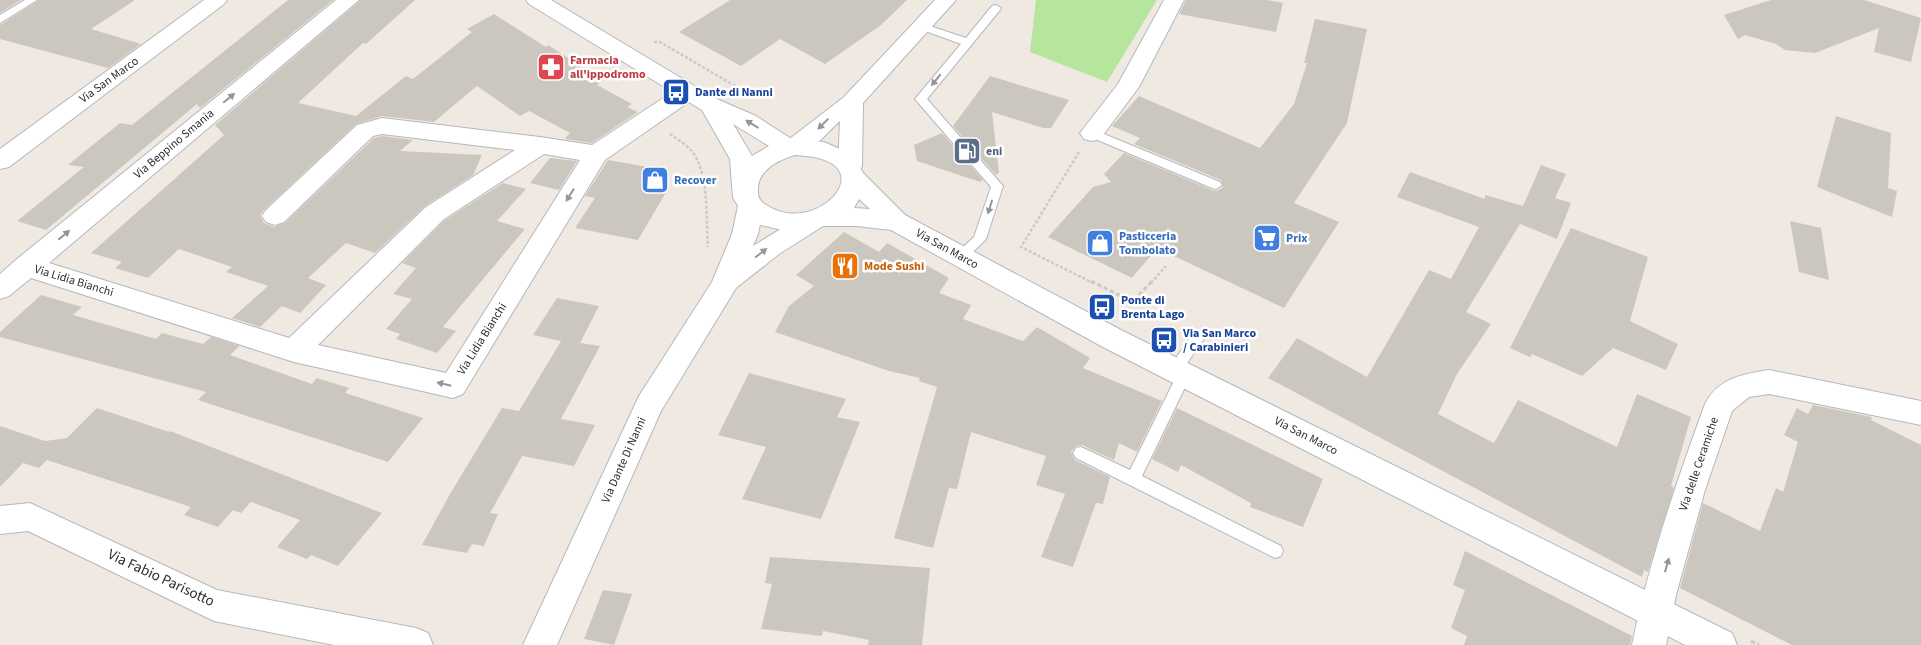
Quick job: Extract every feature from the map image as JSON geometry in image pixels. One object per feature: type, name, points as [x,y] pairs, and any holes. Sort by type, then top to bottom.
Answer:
[{"type":"street","name":"Via San Marco","points":[[0,160],[217,0]]},
{"type":"street","name":"Via Beppino Smania","points":[[0,289],[349,0]]},
{"type":"street","points":[[536,0],[711,105],[748,121],[792,147],[812,147],[828,150],[841,157],[852,172]]},
{"type":"street","points":[[748,194],[748,173],[764,157],[792,147],[814,133],[836,112],[852,102],[946,0]]},
{"type":"street","points":[[1092,133],[1128,86],[1174,0]]},
{"type":"street","name":"Via Lidia Bianchi","points":[[26,266],[294,350],[453,386],[596,154],[688,92]]},
{"type":"street","points":[[711,105],[742,159],[748,194],[760,213],[784,222],[819,218],[837,210],[847,200],[853,189],[849,145],[853,118],[852,102]]},
{"type":"street","points":[[275,216],[365,130],[374,127],[382,126],[540,145],[596,154]]},
{"type":"street","points":[[294,350],[435,213],[540,145]]},
{"type":"street","name":"Via San Marco","points":[[852,172],[896,221],[1111,338],[1720,645]]},
{"type":"street","name":"Via Dante Di Nanni","points":[[540,645],[649,405],[724,285],[745,234],[748,194]]},
{"type":"street","name":"Via San Marco","points":[[819,218],[856,217],[896,221]]},
{"type":"street","name":"Via Dante Di Nanni","points":[[724,285],[753,259],[782,237],[819,218]]},
{"type":"street","name":"Via delle Ceramiche","points":[[1649,645],[1654,612],[1688,490],[1720,404],[1741,386],[1769,382],[1921,413]]},
{"type":"street","name":"Via Fabio Parisotto","points":[[0,520],[30,517],[214,605],[416,645]]},
{"type":"lane","points":[[0,20],[32,0]]},
{"type":"lane","points":[[961,256],[980,239],[997,186],[921,99],[966,42],[996,8]]},
{"type":"lane","points":[[921,26],[966,42]]},
{"type":"lane","points":[[1092,133],[1216,185]]},
{"type":"lane","points":[[1133,479],[1180,372],[1198,337]]},
{"type":"lane","points":[[1081,453],[1275,551]]},
{"type":"path","points":[[648,119],[684,144],[695,155],[706,199],[708,247]]},
{"type":"path","points":[[1092,133],[1021,247],[1133,302],[1166,266]]},
{"type":"green space","points":[[1036,0],[1157,0],[1107,82],[1030,52]]},
{"type":"building","points":[[0,0],[21,0],[0,13]]},
{"type":"building","points":[[39,0],[135,0],[91,29],[141,44],[108,68],[0,39],[0,25]]},
{"type":"building","points":[[288,0],[333,0],[200,108],[197,104],[46,230],[17,221],[84,167],[68,165],[120,123],[132,125]]},
{"type":"building","points":[[361,0],[415,0],[366,44],[363,43],[298,103],[356,116],[406,76],[413,79],[472,32],[467,29],[494,14],[546,47],[548,45],[603,81],[597,85],[632,104],[627,107],[638,112],[592,143],[565,139],[570,133],[529,111],[520,116],[477,86],[434,122],[382,116],[356,124],[265,209],[260,215],[264,223],[274,227],[285,223],[374,138],[382,136],[413,140],[400,151],[482,155],[473,175],[425,206],[375,253],[346,243],[308,278],[326,285],[300,313],[282,306],[260,327],[232,318],[268,286],[226,272],[232,267],[179,249],[148,278],[115,268],[122,262],[91,253],[224,135],[215,125]]},
{"type":"building","points":[[730,0],[907,0],[881,25],[825,64],[780,39],[741,66],[679,32]]},
{"type":"building","points":[[1186,0],[1267,0],[1283,3],[1276,32],[1179,14]]},
{"type":"building","points":[[1771,0],[1864,0],[1921,18],[1911,62],[1874,52],[1879,28],[1815,53],[1785,50],[1776,44],[1745,35],[1738,39],[1724,15]]},
{"type":"building","points":[[1315,19],[1367,29],[1347,123],[1294,203],[1339,222],[1284,308],[1157,248],[1132,278],[1048,237],[1093,187],[1111,182],[1104,174],[1124,153],[1212,190],[1217,191],[1223,187],[1221,180],[1134,144],[1140,138],[1112,126],[1139,96],[1260,148],[1294,104],[1307,63],[1304,63]]},
{"type":"building","points":[[990,76],[1069,100],[1051,128],[1043,128],[992,112],[999,173],[996,175],[953,126]]},
{"type":"building","points":[[1836,116],[1891,133],[1888,188],[1897,191],[1892,217],[1817,187]]},
{"type":"building","points":[[942,133],[983,180],[980,182],[917,161],[914,145]]},
{"type":"building","points":[[550,158],[577,161],[559,190],[530,183]]},
{"type":"building","points":[[608,160],[665,170],[665,194],[638,240],[575,228],[595,198],[585,196]]},
{"type":"building","points":[[1541,165],[1566,174],[1555,198],[1571,203],[1557,239],[1520,224],[1466,312],[1491,324],[1457,374],[1438,414],[1494,443],[1518,400],[1617,447],[1637,394],[1691,417],[1671,486],[1674,488],[1648,572],[1644,570],[1642,577],[1268,378],[1297,338],[1367,377],[1429,270],[1451,279],[1479,227],[1397,197],[1410,172],[1485,199],[1485,195],[1523,206]]},
{"type":"building","points":[[503,183],[526,189],[497,221],[525,229],[443,327],[456,331],[437,353],[396,339],[400,334],[386,329],[412,299],[393,294],[416,268],[402,263],[445,220]]},
{"type":"building","points":[[1790,221],[1821,228],[1829,280],[1799,272]]},
{"type":"building","points":[[1571,228],[1648,257],[1630,321],[1678,344],[1666,370],[1613,348],[1582,376],[1532,354],[1530,357],[1510,348]]},
{"type":"building","points":[[844,232],[879,252],[887,243],[949,278],[939,293],[971,305],[963,319],[1023,341],[1037,327],[1090,358],[1083,368],[1162,401],[1137,452],[1119,443],[1114,460],[1082,445],[1076,446],[1071,452],[1075,460],[1110,477],[1103,504],[1096,503],[1073,567],[1041,557],[1065,494],[1036,485],[1046,456],[971,432],[957,489],[949,488],[933,548],[894,538],[937,387],[919,381],[920,378],[889,371],[775,332],[789,306],[814,286],[796,275]]},
{"type":"building","points":[[41,295],[82,307],[73,315],[156,339],[162,333],[203,344],[211,337],[239,346],[230,355],[312,384],[317,378],[349,388],[345,393],[423,418],[388,462],[198,400],[206,392],[0,337],[0,332]]},
{"type":"building","points":[[557,298],[599,306],[580,343],[600,346],[561,419],[595,425],[574,466],[522,456],[490,513],[498,514],[484,546],[472,544],[467,553],[422,545],[450,494],[502,408],[519,411],[561,341],[533,335]]},
{"type":"building","points":[[749,373],[846,399],[837,417],[860,422],[821,519],[742,499],[766,447],[718,435]]},
{"type":"building","points":[[1813,405],[1872,417],[1871,420],[1921,445],[1921,645],[1792,645],[1680,588],[1703,503],[1760,531],[1776,488],[1783,492],[1798,442],[1784,435],[1797,408],[1808,414]]},
{"type":"building","points":[[97,408],[170,431],[382,513],[338,566],[311,555],[307,559],[277,547],[300,520],[251,502],[241,513],[233,510],[218,527],[184,515],[191,507],[47,460],[39,468],[23,463],[0,487],[0,426],[45,441],[67,438]]},
{"type":"building","points":[[1177,408],[1323,479],[1303,527],[1250,507],[1251,503],[1181,465],[1178,472],[1152,459]]},
{"type":"building","points":[[1465,551],[1632,636],[1630,645],[1464,645],[1467,636],[1451,628],[1465,590],[1453,585]]},
{"type":"building","points":[[770,557],[930,568],[922,645],[868,645],[869,640],[823,631],[822,636],[761,629],[772,584],[765,583]]},
{"type":"building","points":[[603,590],[632,594],[614,645],[584,639]]},
{"type":"place","name":"Farmacia all'ippodromo","points":[[551,67]]},
{"type":"place","name":"Dante di Nanni","points":[[676,92]]},
{"type":"place","name":"eni","points":[[967,151]]},
{"type":"place","name":"Recover","points":[[655,180]]},
{"type":"place","name":"Prix","points":[[1267,238]]},
{"type":"place","name":"Pasticceria Tombolato","points":[[1100,243]]},
{"type":"place","name":"Mode Sushi","points":[[845,266]]},
{"type":"place","name":"Ponte di Brenta Lago","points":[[1102,307]]},
{"type":"place","name":"Via San Marco / Carabinieri","points":[[1164,340]]}]
